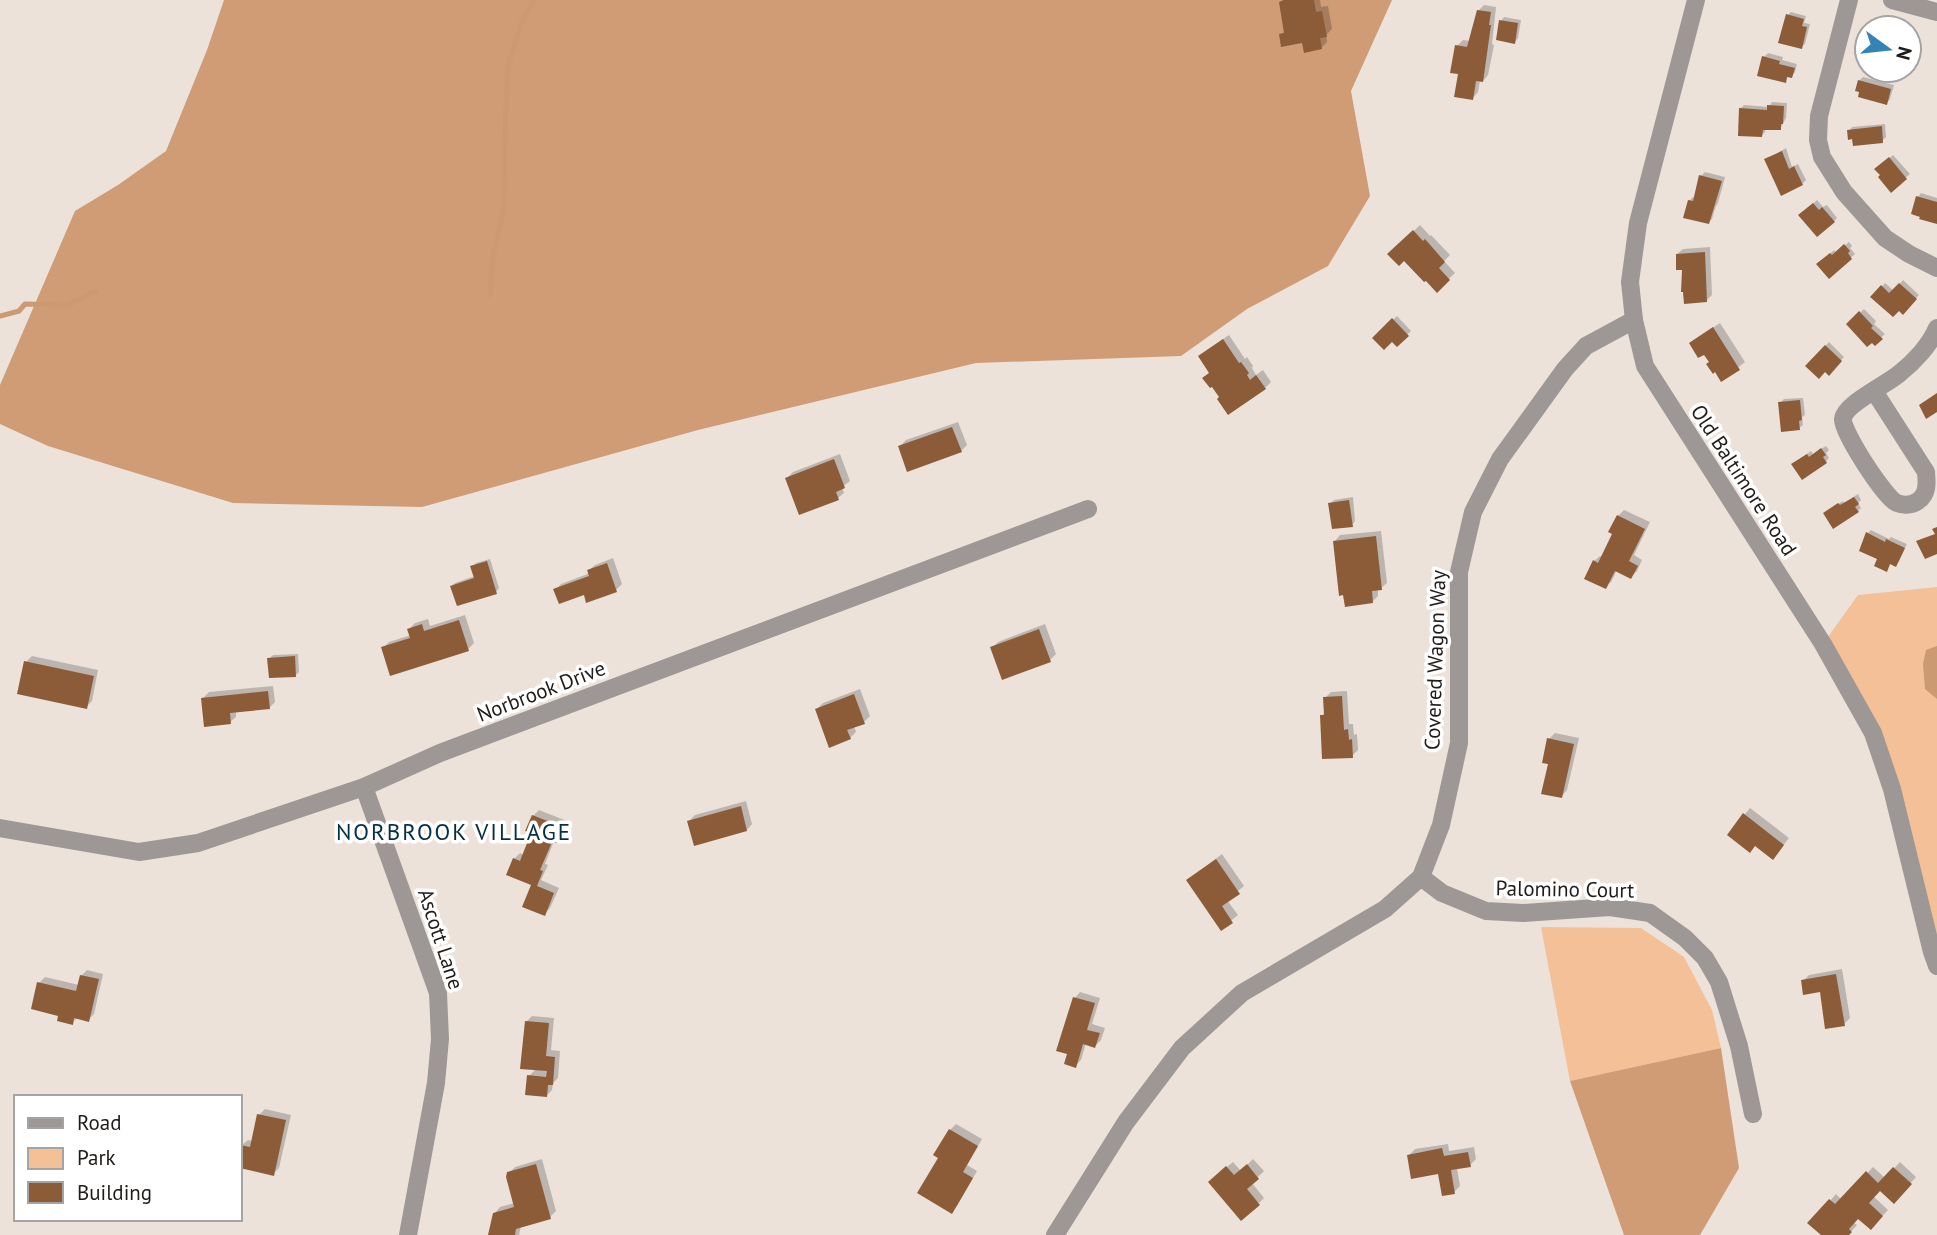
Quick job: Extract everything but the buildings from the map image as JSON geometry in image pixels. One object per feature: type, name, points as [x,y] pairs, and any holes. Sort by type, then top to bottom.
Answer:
[{"type":"street","name":"Old Baltimore Road","points":[[1696,0],[1638,223],[1630,282],[1634,320],[1645,366],[1822,644],[1873,733],[1892,789],[1937,966]]},
{"type":"street","points":[[1849,0],[1819,116],[1818,140],[1822,157],[1844,192],[1885,238],[1937,268]]},
{"type":"street","points":[[1892,0],[1937,12]]},
{"type":"street","name":"Covered Wagon Way","points":[[1055,1235],[1126,1122],[1182,1048],[1242,993],[1385,909],[1421,877],[1441,825],[1459,743],[1458,572],[1473,512],[1500,459],[1565,369],[1586,346],[1634,320]]},
{"type":"street","points":[[1874,391],[1926,472],[1925,491],[1913,504],[1897,503],[1887,495],[1851,441],[1843,418],[1845,411],[1900,373],[1932,340],[1937,328]]},
{"type":"street","name":"Norbrook Drive","points":[[0,828],[139,852],[198,843],[364,787],[451,749],[1088,509]]},
{"type":"street","name":"Ascott Lane","points":[[364,787],[438,993],[440,1039],[436,1083],[408,1235]]},
{"type":"street","name":"Palomino Court","points":[[1421,877],[1443,893],[1486,911],[1523,913],[1610,907],[1650,913],[1685,938],[1705,958],[1719,982],[1739,1046],[1753,1114]]},
{"type":"green space","points":[[1937,587],[1937,966],[1892,789],[1823,644],[1858,595]]},
{"type":"green space","points":[[1541,927],[1641,928],[1684,957],[1712,1010],[1721,1048],[1570,1081]]},
{"type":"shaded area","points":[[224,0],[1392,0],[1351,91],[1370,196],[1328,266],[1247,309],[1181,356],[976,363],[698,430],[422,507],[233,503],[48,446],[0,424],[0,385],[75,211],[166,151]]},
{"type":"shaded area","points":[[1937,646],[1937,699],[1925,689],[1923,664],[1926,650]]},
{"type":"shaded area","points":[[1721,1048],[1739,1168],[1700,1235],[1624,1235],[1570,1081]]},
{"type":"waterway","points":[[490,295],[493,257],[504,208],[508,66],[521,24],[534,0]]},
{"type":"waterway","points":[[0,316],[19,311],[25,304],[68,305],[96,291]]},
{"type":"district","name":"NORBROOK VILLAGE","points":[[454,831]]}]
